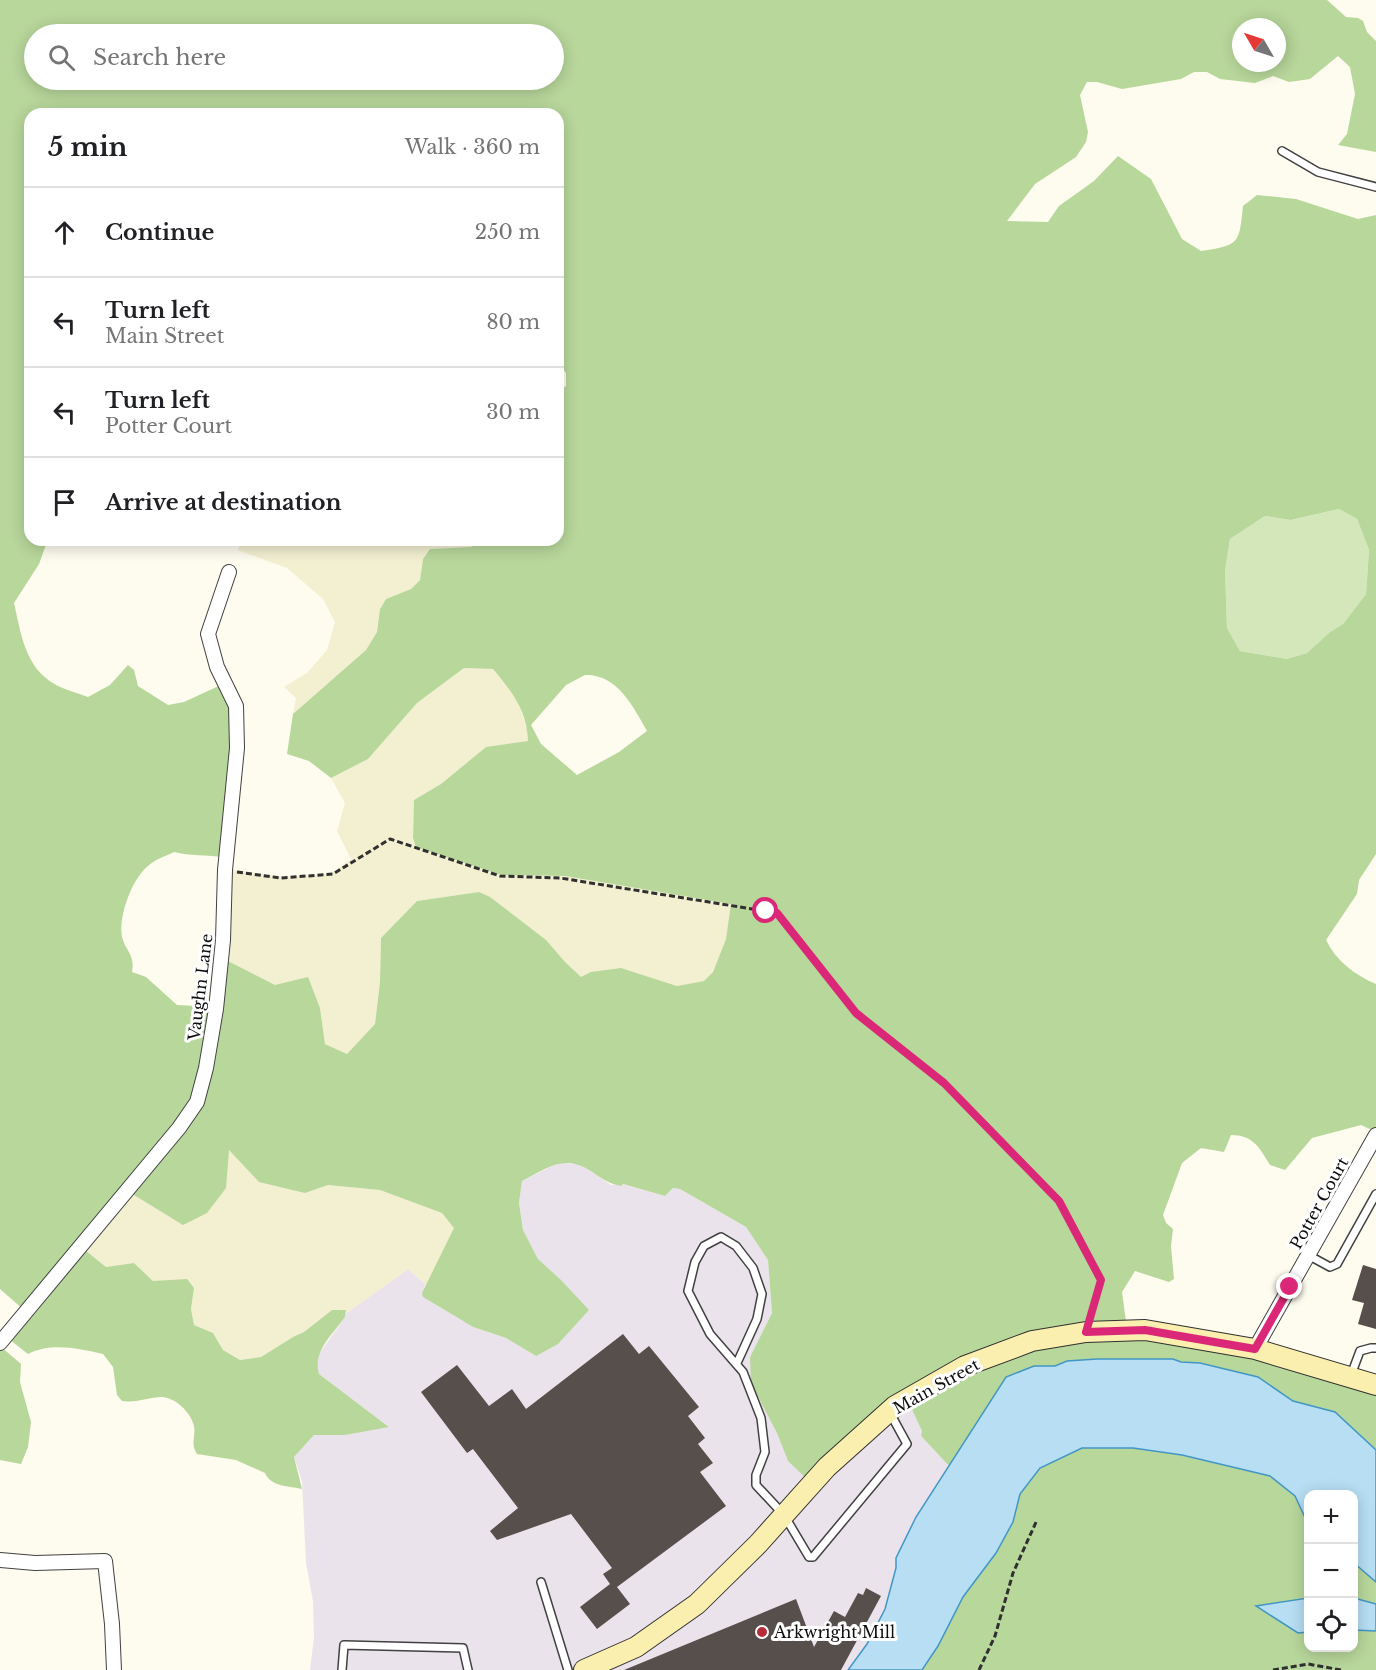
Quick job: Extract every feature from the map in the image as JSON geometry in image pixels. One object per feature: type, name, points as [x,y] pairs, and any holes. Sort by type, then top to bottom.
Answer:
[{"type":"main road","name":"Main Street","points":[[584,1670],[636,1647],[697,1604],[758,1544],[827,1467],[895,1406],[965,1366],[1032,1341],[1086,1332],[1145,1330],[1255,1349],[1376,1385]]},
{"type":"street","name":"Vaughn Lane","points":[[0,1343],[179,1128],[197,1102],[206,1068],[216,1009],[223,940],[225,870],[237,748],[236,706],[217,667],[208,634],[229,572]]},
{"type":"street","name":"Potter Court","points":[[1255,1349],[1376,1135]]},
{"type":"street","points":[[0,1560],[34,1563],[105,1561],[114,1670]]},
{"type":"lane","points":[[1282,151],[1318,172],[1376,187]]},
{"type":"lane","points":[[1308,1255],[1330,1267],[1337,1264],[1376,1194]]},
{"type":"lane","points":[[737,1363],[757,1319],[762,1294],[753,1268],[736,1246],[721,1237],[704,1246],[695,1262],[688,1291],[710,1334],[743,1372],[761,1418],[765,1452],[756,1475],[756,1485],[784,1515],[809,1557],[813,1557],[906,1444],[889,1411]]},
{"type":"lane","points":[[1351,1377],[1360,1351],[1376,1348]]},
{"type":"lane","points":[[541,1582],[568,1670]]},
{"type":"lane","points":[[342,1670],[344,1645],[463,1648],[468,1670]]},
{"type":"path","points":[[225,870],[281,878],[333,874],[390,840],[500,876],[560,878],[777,913],[856,1013],[944,1083],[1059,1201],[1101,1280],[1086,1332]]},
{"type":"path","points":[[979,1670],[995,1636],[1013,1573],[1037,1520]]},
{"type":"path","points":[[1273,1670],[1308,1664],[1341,1670]]},
{"type":"shaded area","points":[[239,546],[473,546],[430,549],[423,559],[420,580],[411,589],[386,599],[380,608],[377,632],[366,650],[293,714],[296,698],[284,687],[307,673],[327,650],[335,622],[323,599],[287,568],[238,550]]},
{"type":"shaded area","points":[[464,668],[493,669],[518,700],[527,729],[528,741],[486,747],[441,784],[414,800],[413,838],[416,847],[500,875],[565,876],[732,904],[726,939],[713,972],[704,981],[677,986],[621,968],[581,978],[479,892],[417,901],[381,938],[380,982],[375,1024],[347,1054],[325,1044],[320,1008],[222,958],[228,869],[284,877],[316,875],[332,873],[351,859],[337,831],[345,803],[331,778],[368,759],[417,703]]},
{"type":"shaded area","points":[[228,1150],[305,1193],[328,1185],[380,1190],[442,1213],[455,1228],[426,1287],[408,1269],[347,1313],[345,1310],[332,1310],[304,1332],[261,1357],[240,1360],[223,1350],[213,1333],[194,1325],[191,1309],[194,1288],[153,1281],[134,1263],[106,1267],[80,1246],[125,1191]]},
{"type":"shaded area","points":[[560,1162],[581,1165],[611,1185],[622,1184],[665,1196],[673,1188],[680,1189],[746,1227],[768,1260],[772,1313],[750,1357],[788,1461],[908,1401],[922,1431],[921,1436],[950,1467],[916,1517],[896,1558],[896,1568],[885,1609],[867,1644],[848,1670],[310,1670],[314,1637],[313,1601],[306,1563],[302,1481],[294,1457],[314,1435],[345,1435],[388,1426],[319,1374],[316,1365],[319,1354],[346,1313],[408,1269],[425,1284],[423,1297],[473,1327],[506,1338],[536,1356],[560,1279],[538,1259],[523,1230],[519,1203],[522,1181]]},
{"type":"green space","points":[[0,0],[1327,0],[1346,17],[1363,21],[1367,32],[1376,41],[1376,152],[1338,145],[1347,134],[1355,94],[1350,67],[1338,56],[1310,79],[1289,82],[1273,76],[1255,83],[1220,79],[1207,72],[1194,72],[1181,79],[1122,89],[1097,82],[1087,82],[1080,95],[1088,132],[1086,142],[1076,157],[1035,184],[1007,221],[1048,222],[1059,206],[1094,181],[1118,156],[1151,179],[1182,239],[1201,251],[1223,247],[1235,240],[1240,228],[1243,206],[1257,195],[1296,199],[1358,219],[1376,215],[1376,854],[1359,880],[1357,894],[1326,940],[1330,948],[1347,966],[1376,984],[1376,1130],[1361,1125],[1312,1138],[1285,1170],[1270,1165],[1255,1143],[1245,1137],[1231,1135],[1224,1152],[1201,1148],[1182,1163],[1163,1215],[1166,1223],[1173,1229],[1171,1246],[1174,1279],[1169,1282],[1135,1271],[1122,1292],[1127,1329],[1376,1384],[1376,1455],[1302,1408],[1199,1363],[1097,1359],[973,1427],[950,1467],[921,1436],[922,1431],[908,1401],[810,1482],[788,1461],[777,1433],[751,1383],[750,1357],[772,1313],[768,1260],[746,1227],[680,1189],[673,1188],[665,1196],[623,1184],[617,1185],[582,1166],[564,1163],[548,1167],[522,1181],[519,1203],[523,1230],[538,1259],[589,1310],[558,1344],[536,1356],[506,1338],[473,1327],[423,1297],[422,1293],[454,1228],[442,1213],[380,1190],[328,1185],[305,1193],[259,1182],[229,1150],[226,1188],[207,1213],[183,1225],[126,1190],[80,1246],[106,1267],[134,1263],[153,1281],[187,1279],[194,1288],[191,1309],[194,1325],[213,1333],[223,1350],[240,1360],[261,1357],[304,1332],[332,1310],[346,1310],[345,1317],[318,1358],[319,1374],[389,1427],[345,1435],[314,1435],[294,1457],[302,1489],[271,1481],[265,1473],[236,1460],[197,1454],[194,1444],[194,1426],[186,1410],[165,1397],[122,1401],[117,1395],[113,1367],[103,1354],[56,1347],[28,1354],[5,1336],[24,1310],[0,1289]],"holes":[[[24,108],[564,108],[564,370],[566,386],[564,388],[564,546],[473,546],[430,549],[423,559],[420,580],[411,589],[386,599],[380,609],[377,632],[366,650],[293,714],[287,754],[309,761],[331,778],[368,759],[417,703],[464,668],[493,669],[517,702],[525,720],[528,741],[486,747],[441,784],[414,800],[413,838],[416,847],[501,875],[565,876],[731,904],[726,939],[713,972],[704,981],[677,986],[621,968],[591,972],[581,977],[546,940],[490,897],[479,892],[417,901],[381,938],[380,982],[375,1024],[347,1054],[325,1044],[320,1008],[308,977],[275,985],[222,958],[214,1007],[177,1005],[146,977],[132,972],[131,957],[122,937],[122,919],[137,879],[155,861],[174,852],[224,857],[235,708],[223,684],[184,702],[168,705],[138,686],[134,670],[128,665],[110,685],[88,697],[60,687],[46,678],[37,669],[26,649],[14,603],[39,564],[46,546],[24,546]],[[1339,509],[1357,519],[1369,550],[1366,594],[1343,624],[1330,632],[1307,653],[1287,659],[1240,651],[1227,628],[1225,571],[1230,539],[1265,516],[1291,520]],[[585,675],[606,680],[623,693],[647,731],[619,752],[577,775],[541,744],[531,725],[566,685]]]},
{"type":"green space","points":[[1339,509],[1357,519],[1369,550],[1366,594],[1343,624],[1330,632],[1307,653],[1287,659],[1240,651],[1227,628],[1225,571],[1230,539],[1265,516],[1292,520]]},
{"type":"green space","points":[[0,1346],[21,1364],[20,1382],[31,1422],[28,1447],[21,1464],[0,1460]]},
{"type":"green space","points":[[1054,1448],[1133,1448],[1182,1455],[1273,1477],[1292,1490],[1304,1516],[1304,1652],[1358,1652],[1358,1566],[1376,1582],[1376,1670],[922,1670],[938,1646],[963,1597],[996,1553],[1013,1522],[1020,1494]]},
{"type":"water","points":[[1173,1359],[1200,1363],[1258,1377],[1293,1401],[1335,1412],[1376,1450],[1376,1582],[1358,1566],[1358,1490],[1304,1490],[1304,1515],[1295,1496],[1270,1476],[1182,1455],[1133,1448],[1082,1448],[1040,1468],[1020,1494],[1013,1522],[996,1553],[963,1597],[938,1646],[922,1670],[848,1670],[867,1644],[885,1609],[896,1568],[896,1558],[916,1517],[1006,1377],[1034,1366],[1055,1366],[1067,1361]]},
{"type":"water","points":[[1304,1599],[1304,1632],[1298,1633],[1256,1606]]},
{"type":"water","points":[[1358,1599],[1376,1604],[1376,1631],[1358,1630]]},
{"type":"building","points":[[1363,1265],[1376,1269],[1376,1329],[1358,1324],[1364,1303],[1352,1300]]},
{"type":"building","points":[[623,1334],[639,1354],[649,1346],[699,1407],[688,1416],[705,1438],[698,1444],[713,1463],[700,1472],[726,1506],[617,1587],[630,1604],[597,1629],[580,1607],[610,1584],[603,1574],[612,1568],[571,1514],[497,1540],[490,1531],[518,1508],[473,1449],[467,1453],[421,1392],[457,1365],[489,1406],[512,1389],[526,1409]]},
{"type":"building","name":"Arkwright Mill","points":[[866,1588],[881,1596],[841,1670],[624,1670],[796,1599],[814,1647],[834,1611],[845,1617],[858,1593],[863,1595]]},
{"type":"place","name":"Arkwright Mill","points":[[762,1632]]},
{"type":"route","points":[[766,911],[777,913],[856,1013],[944,1083],[1059,1201],[1101,1280],[1086,1332],[1145,1330],[1255,1349],[1290,1287]]}]
